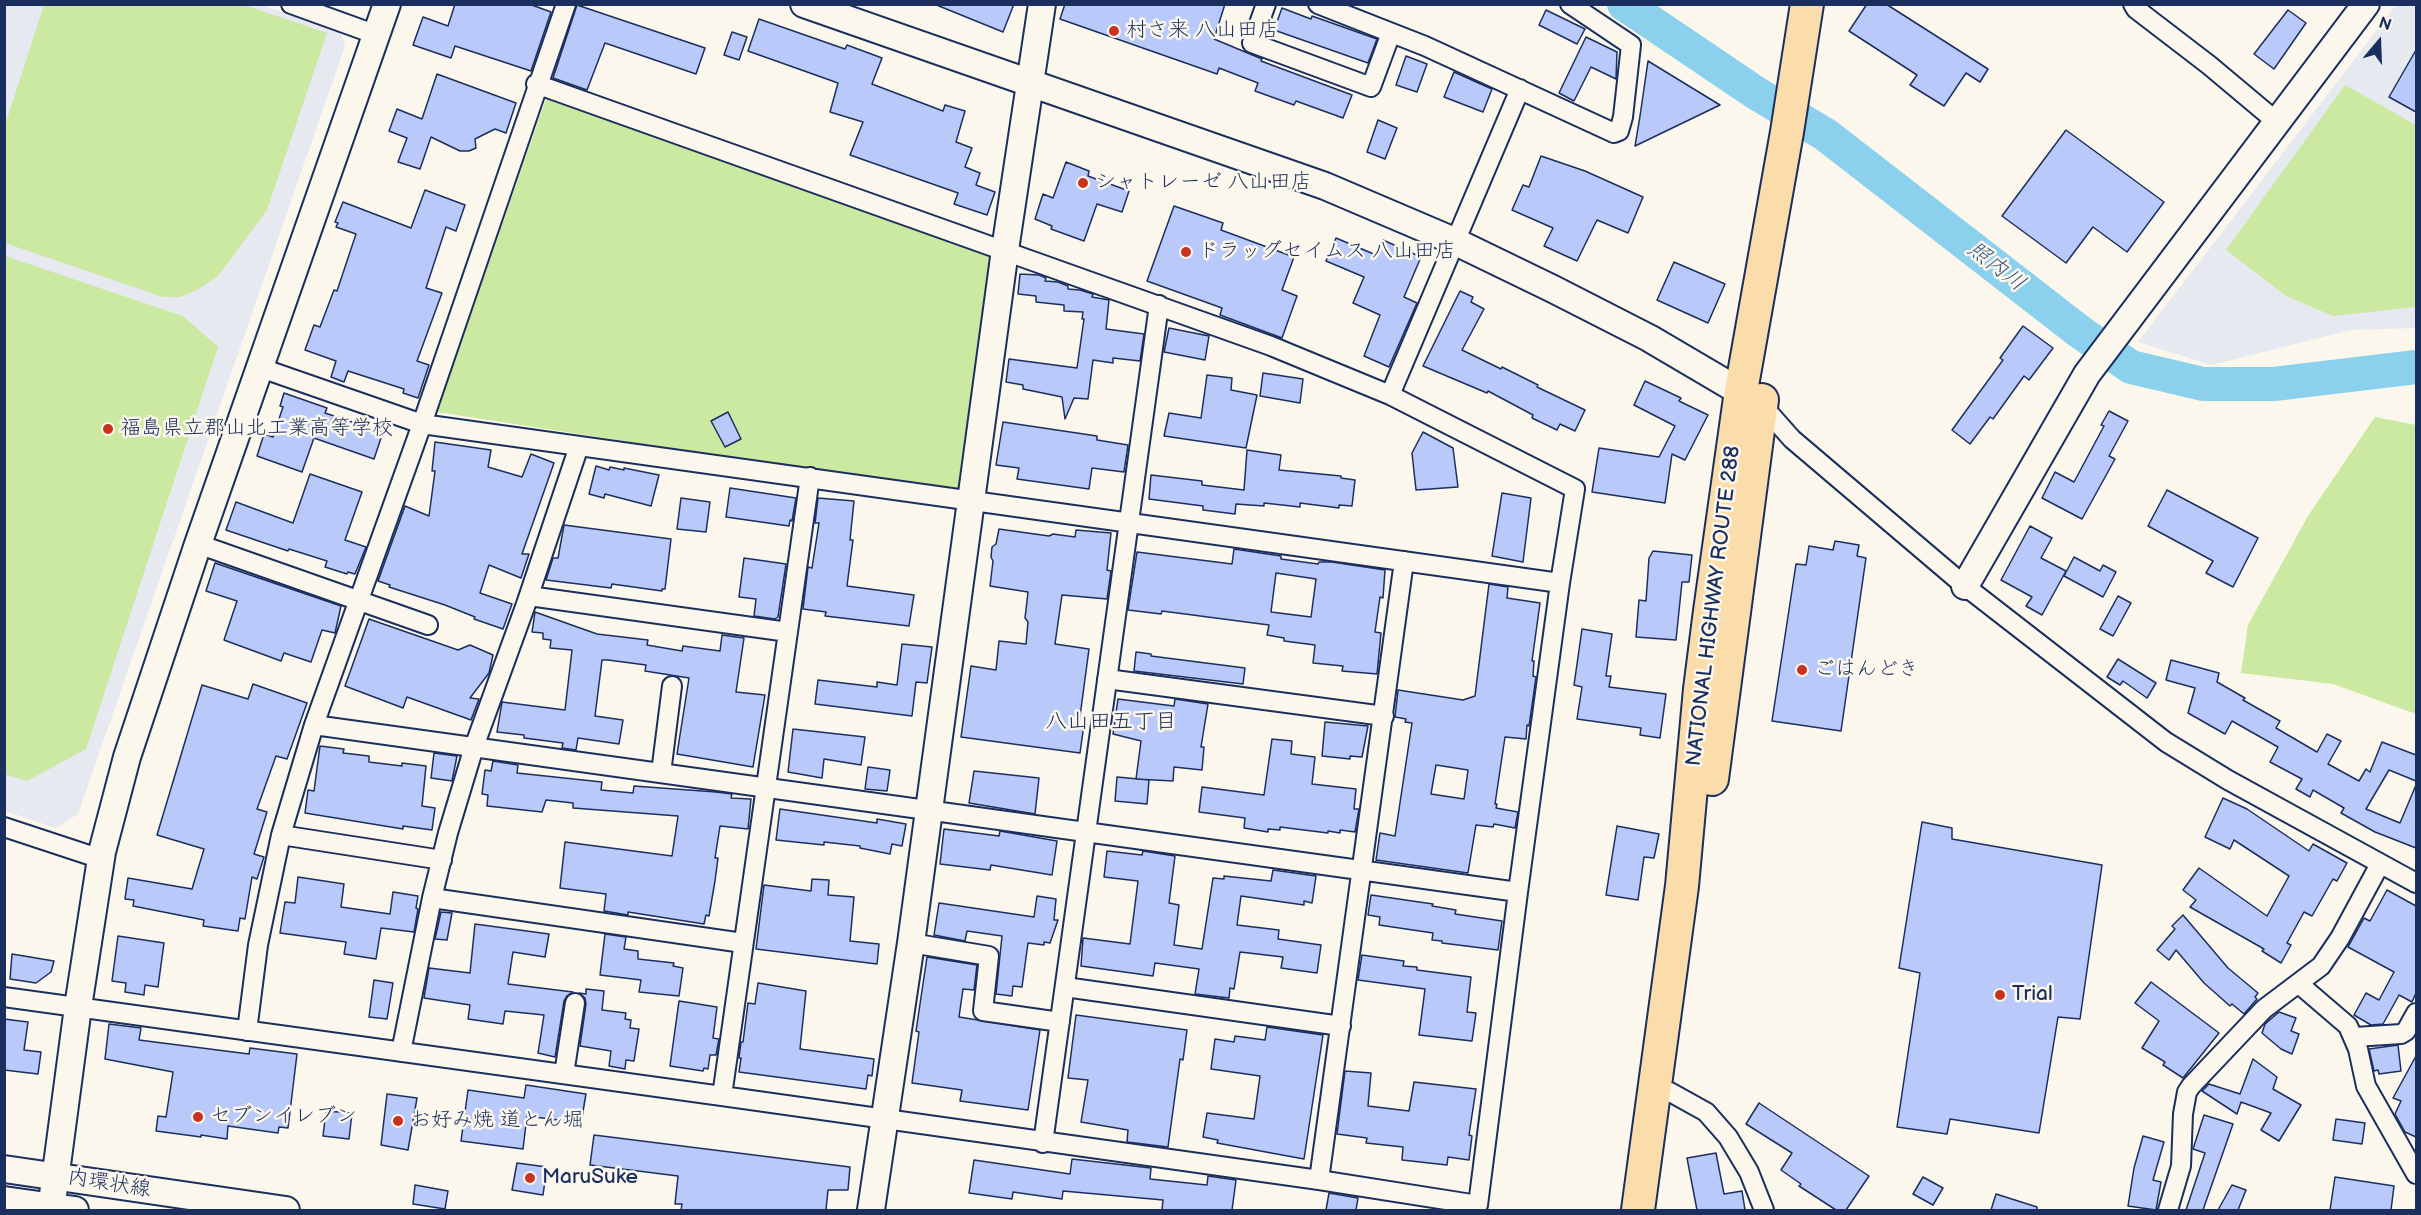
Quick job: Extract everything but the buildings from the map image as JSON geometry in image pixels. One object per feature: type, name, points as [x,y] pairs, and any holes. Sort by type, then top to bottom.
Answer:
[{"type":"highway","name":"NATIONAL HIGHWAY ROUTE 288","points":[[1805,76],[1807,4]]},
{"type":"highway","name":"NATIONAL HIGHWAY ROUTE 288","points":[[1654,1210],[1662,1091],[1751,398],[1805,76],[1823,4]]},
{"type":"highway","name":"NATIONAL HIGHWAY ROUTE 288","points":[[1638,1210],[1662,1091]]},
{"type":"street","points":[[291,4],[376,35]]},
{"type":"street","points":[[4,1200],[59,1209],[55,1176],[78,1007],[101,859],[127,757],[198,544],[387,4]]},
{"type":"street","points":[[247,1032],[258,945],[281,835],[314,725],[422,424],[536,84],[566,4]]},
{"type":"street","points":[[804,4],[1325,186],[1454,242],[1649,338],[1751,398],[1792,439],[1965,586],[2166,742],[2228,780],[2416,883]]},
{"type":"street","points":[[871,1210],[972,502],[1005,250],[1032,84],[1042,4]]},
{"type":"street","points":[[1266,4],[1251,43],[1371,87],[1391,33]]},
{"type":"street","points":[[1318,4],[1520,88],[1614,134],[1619,131],[1623,117],[1631,45],[1570,4]]},
{"type":"street","points":[[2133,4],[2136,9],[2209,65],[2277,122]]},
{"type":"street","points":[[1965,586],[2095,364],[2366,4]]},
{"type":"street","points":[[4,997],[1319,1180],[1478,1205],[1518,892],[1575,489],[1390,395],[1271,346],[536,84]]},
{"type":"street","points":[[1390,395],[1520,88]]},
{"type":"street","points":[[1043,1143],[1159,305]]},
{"type":"street","points":[[261,368],[422,424],[1560,583]]},
{"type":"street","points":[[401,1052],[432,898],[474,747],[529,596],[579,446]]},
{"type":"street","points":[[722,1096],[810,477]]},
{"type":"street","points":[[198,544],[428,625]]},
{"type":"street","points":[[1319,1180],[1404,561]]},
{"type":"street","points":[[529,596],[788,632]]},
{"type":"street","points":[[1107,679],[1384,716]]},
{"type":"street","points":[[661,774],[672,686]]},
{"type":"street","points":[[314,725],[928,812],[1518,892]]},
{"type":"street","points":[[4,827],[101,859]]},
{"type":"street","points":[[281,835],[442,860]]},
{"type":"street","points":[[2168,1210],[2181,1166],[2181,1134],[2187,1092],[2206,1068],[2264,1009],[2321,966],[2340,938],[2380,864]]},
{"type":"street","points":[[432,898],[743,943]]},
{"type":"street","points":[[910,943],[989,956],[983,1011],[1060,1022]]},
{"type":"street","points":[[2298,984],[2342,1019],[2355,1037],[2366,1086],[2416,1174]]},
{"type":"street","points":[[1065,987],[1341,1026]]},
{"type":"street","points":[[564,1074],[575,1003]]},
{"type":"street","points":[[2355,1037],[2402,1034],[2416,1013]]},
{"type":"street","points":[[1662,1091],[1706,1112],[1728,1137],[1749,1172],[1764,1210]]},
{"type":"street","name":"内環状線","points":[[4,1169],[286,1210]]},
{"type":"shaded area","name":"福島県立郡山北工業高等学校","points":[[5,5],[262,5],[341,32],[345,46],[78,814],[56,828],[5,811]]},
{"type":"shaded area","points":[[2396,5],[2416,5],[2416,328],[2351,330],[2212,365],[2138,342]]},
{"type":"green space","points":[[44,5],[244,5],[327,33],[267,210],[218,276],[197,290],[180,297],[163,297],[5,243],[5,125]]},
{"type":"green space","points":[[2345,85],[2416,125],[2416,307],[2333,316],[2286,296],[2226,250]]},
{"type":"green space","points":[[546,99],[990,254],[960,493],[437,412]]},
{"type":"green space","points":[[5,256],[183,316],[218,347],[86,749],[27,781],[4,774]]},
{"type":"green space","points":[[2375,417],[2416,425],[2416,714],[2333,684],[2241,673],[2248,625],[2308,516]]},
{"type":"waterway","name":"照内川","points":[[1624,4],[1756,93],[1826,135],[2080,332],[2131,367],[2203,384],[2274,384],[2416,367]]},
{"type":"place","name":"村さ来 八山田店","points":[[1114,31]]},
{"type":"place","name":"シャトレーゼ 八山田店","points":[[1083,183]]},
{"type":"place","name":"ドラッグセイムス 八山田店","points":[[1186,252]]},
{"type":"place","name":"福島県立郡山北工業高等学校","points":[[108,429]]},
{"type":"place","name":"ごはんどき","points":[[1802,670]]},
{"type":"place","name":"Trial","points":[[2000,995]]},
{"type":"place","name":"セブンイレブン","points":[[198,1117]]},
{"type":"place","name":"お好み焼 道とん堀","points":[[398,1121]]},
{"type":"place","name":"MaruSuke","points":[[530,1178]]},
{"type":"district","name":"八山田五丁目","points":[[1111,722]]}]
